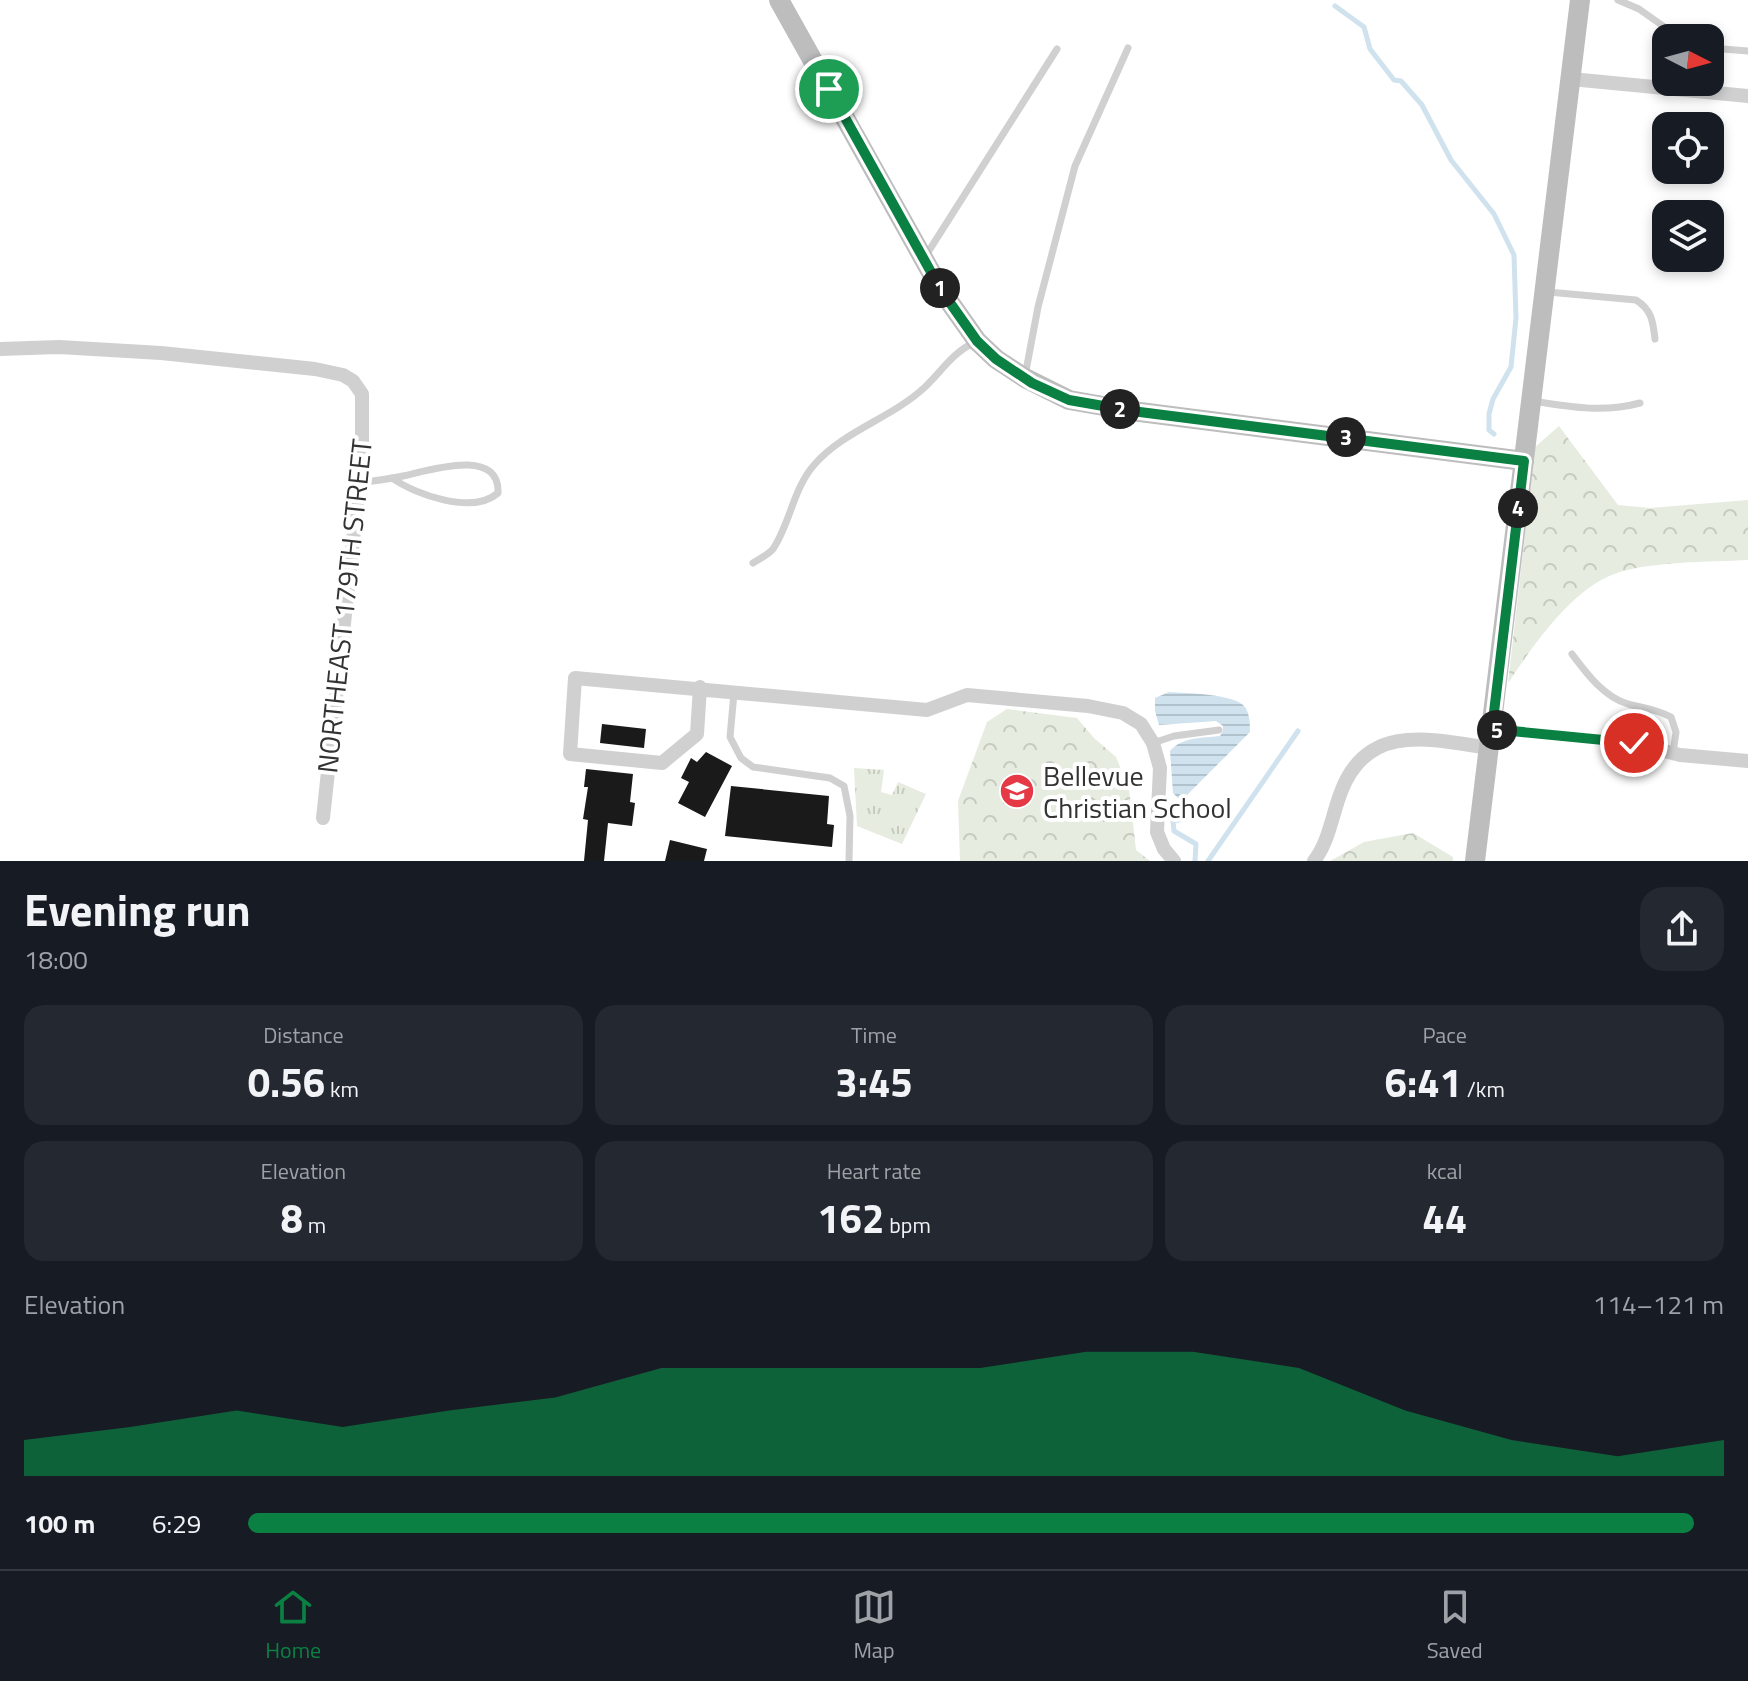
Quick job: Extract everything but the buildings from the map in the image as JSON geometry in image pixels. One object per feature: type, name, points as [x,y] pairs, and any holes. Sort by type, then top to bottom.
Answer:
[{"type":"street","points":[[779,0],[941,290],[977,341],[996,359],[1025,378],[1069,400],[1132,411],[1524,461]]},
{"type":"street","points":[[1475,861],[1580,0]]},
{"type":"street","points":[[1571,79],[1748,96]]},
{"type":"street","name":"NORTHEAST 179TH STREET","points":[[0,349],[59,347],[161,353],[315,369],[343,375],[353,381],[362,394],[359,483],[323,818]]},
{"type":"street","points":[[700,687],[697,734],[662,763],[570,754],[575,678],[700,687],[734,690],[927,710],[967,695],[1088,706],[1123,713],[1141,724],[1153,743],[1160,768],[1157,832],[1164,849],[1174,861]]},
{"type":"street","points":[[1314,861],[1342,789],[1371,750],[1387,742],[1490,738],[1634,743],[1673,754],[1748,761]]},
{"type":"lane","points":[[1618,0],[1639,9],[1660,24]]},
{"type":"lane","points":[[1025,378],[1038,307],[1075,166],[1128,48]]},
{"type":"lane","points":[[924,259],[1057,49]]},
{"type":"lane","points":[[1724,49],[1748,51]]},
{"type":"lane","points":[[1546,292],[1636,300],[1652,316],[1655,339]]},
{"type":"lane","points":[[753,563],[772,550],[814,465],[845,440],[925,387],[948,360],[977,341]]},
{"type":"lane","points":[[1532,401],[1597,410],[1619,409],[1640,403]]},
{"type":"lane","points":[[359,483],[446,464],[487,470],[499,484],[498,493],[485,500],[433,498],[410,491],[392,478]]},
{"type":"lane","points":[[1572,654],[1608,694],[1671,717],[1676,732],[1673,754]]},
{"type":"lane","points":[[734,690],[730,737],[741,758],[753,767],[830,778],[844,786],[850,816],[849,861]]},
{"type":"lane","points":[[1153,743],[1174,736],[1219,730]]},
{"type":"green space","points":[[1559,426],[1618,505],[1650,508],[1748,500],[1748,560],[1645,567],[1614,574],[1598,582],[1554,621],[1508,683],[1535,447]]},
{"type":"green space","points":[[1007,709],[1077,718],[1116,757],[1129,789],[1136,850],[1150,861],[960,861],[958,801],[987,722]]},
{"type":"green space","points":[[854,768],[884,770],[881,792],[892,795],[898,782],[926,794],[902,844],[857,826]]},
{"type":"green space","points":[[1413,833],[1453,857],[1453,861],[1330,861],[1364,842]]},
{"type":"water","points":[[1169,692],[1232,699],[1245,707],[1250,723],[1250,732],[1187,795],[1178,798],[1173,793],[1170,751],[1186,741],[1220,736],[1223,726],[1216,721],[1159,725],[1155,698]]},
{"type":"waterway","points":[[1335,6],[1364,27],[1370,49],[1394,80],[1401,81],[1422,105],[1451,160],[1494,214],[1514,255],[1516,318],[1511,367],[1493,399],[1489,414],[1489,430],[1494,434]]},
{"type":"waterway","points":[[1208,861],[1298,731]]},
{"type":"waterway","points":[[1177,807],[1201,808],[1200,814],[1195,817],[1173,821],[1174,831],[1196,844],[1195,861]]},
{"type":"place","name":"Bellevue Christian School","points":[[1017,791]]},
{"type":"route","points":[[829,89],[941,290],[977,341],[996,359],[1032,383],[1069,400],[1132,411],[1524,461],[1492,729],[1634,743]]}]
